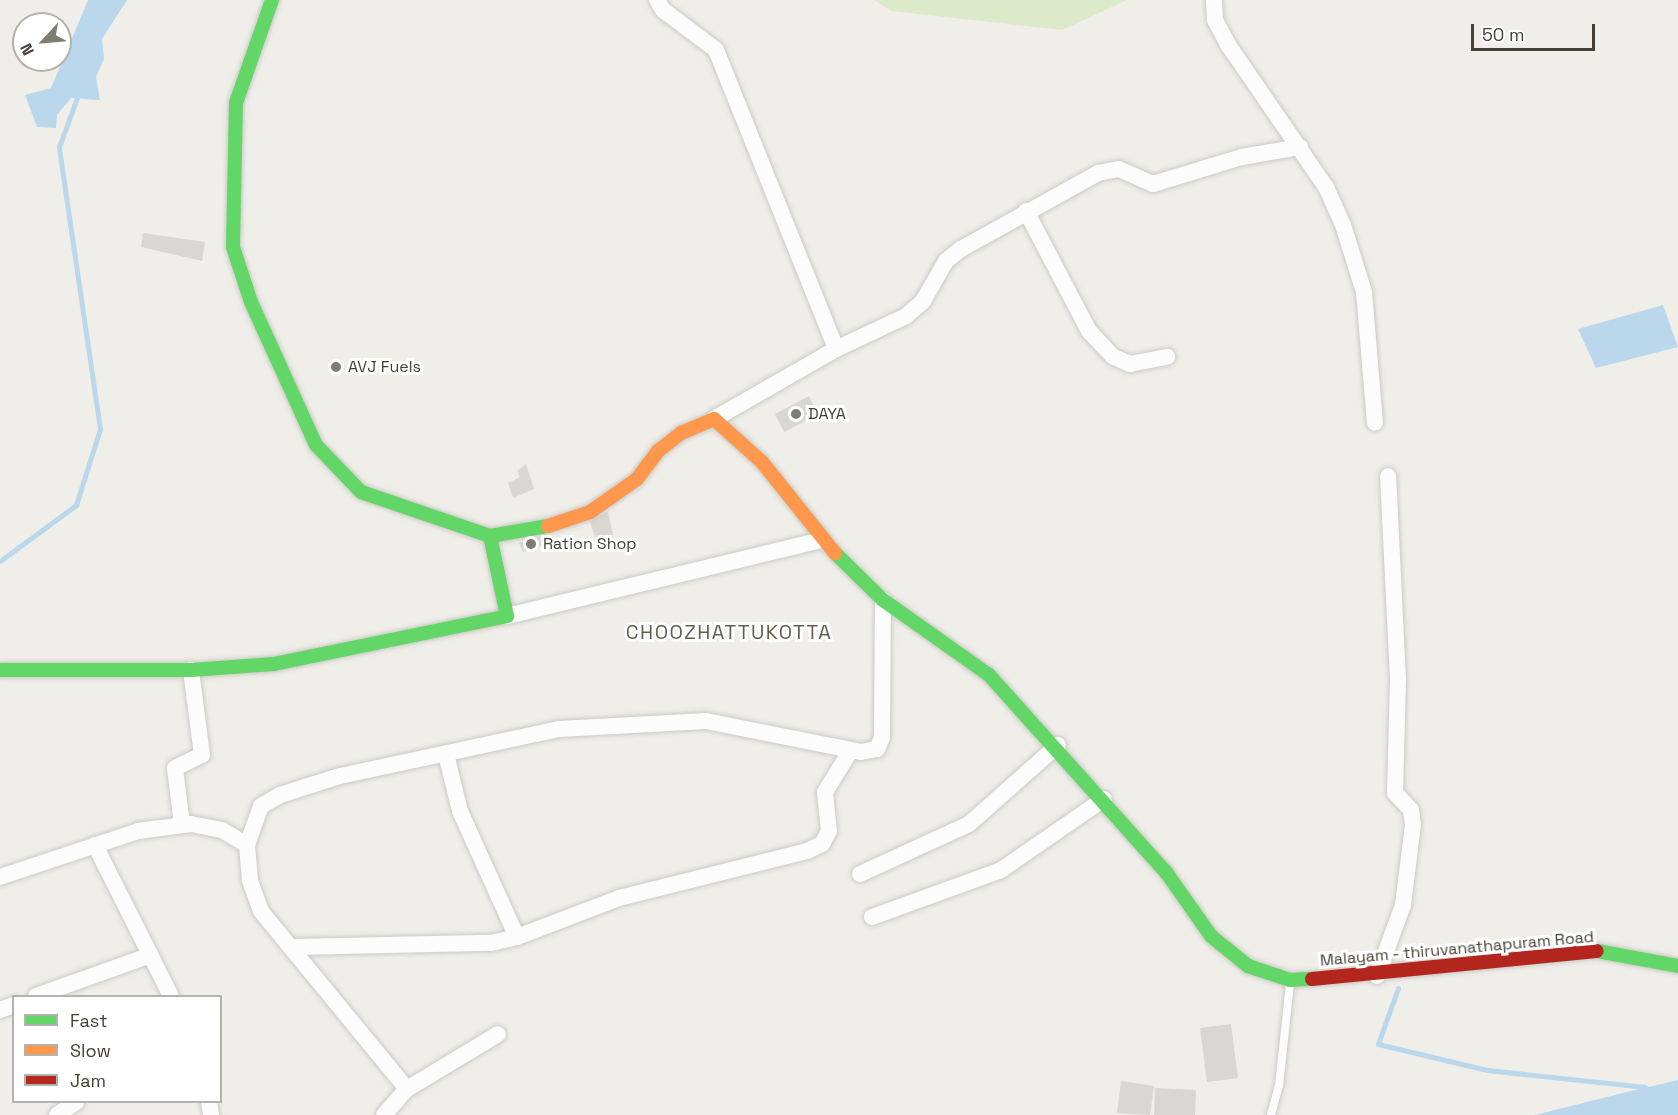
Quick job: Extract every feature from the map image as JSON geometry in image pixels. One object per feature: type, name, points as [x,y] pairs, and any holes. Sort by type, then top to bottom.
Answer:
[{"type":"main road","points":[[272,0],[236,103],[233,247],[251,302],[316,445],[361,492],[490,536],[556,525],[590,512],[637,479],[658,451],[681,433],[714,419]]},
{"type":"main road","name":"Malayam - thiruvanathapuram Road","points":[[714,419],[762,462],[822,540],[883,600],[988,675],[1058,745],[1166,872],[1218,944],[1248,966],[1290,980],[1377,976],[1560,953],[1605,951],[1678,966]]},
{"type":"main road","points":[[0,670],[191,670],[304,659],[507,616],[490,536]]},
{"type":"street","points":[[657,0],[663,10],[717,50],[836,349]]},
{"type":"street","points":[[1214,0],[1215,20],[1229,46],[1300,147],[1343,225],[1364,292],[1375,423]]},
{"type":"street","points":[[714,419],[836,349],[906,316],[923,301],[946,261],[1026,212],[1098,173],[1119,169],[1153,184],[1242,157],[1300,147]]},
{"type":"street","points":[[1026,212],[1089,331],[1112,356],[1130,364],[1167,357]]},
{"type":"street","points":[[1377,976],[1403,905],[1413,825],[1410,810],[1395,793],[1398,680],[1388,477]]},
{"type":"street","points":[[507,616],[822,540]]},
{"type":"street","points":[[408,1089],[261,911],[250,880],[248,845],[261,806],[280,795],[340,776],[559,729],[706,721],[851,750],[869,751],[881,744],[883,600]]},
{"type":"street","points":[[182,825],[175,768],[202,755],[191,670]]},
{"type":"street","points":[[860,874],[969,824],[1058,745]]},
{"type":"street","points":[[292,947],[457,945],[517,937],[619,898],[822,844],[829,831],[825,792],[851,750]]},
{"type":"street","points":[[446,754],[476,851],[517,937]]},
{"type":"street","points":[[872,917],[1001,870],[1104,799]]},
{"type":"street","points":[[0,877],[138,831],[182,825],[222,830],[248,845]]},
{"type":"street","points":[[95,845],[171,995]]},
{"type":"street","points":[[39,995],[151,955]]},
{"type":"street","points":[[384,1115],[408,1089],[498,1034]]},
{"type":"street","points":[[57,1115],[73,1103]]},
{"type":"lane","points":[[1271,1115],[1279,1086],[1290,980]]},
{"type":"green space","points":[[874,0],[1127,0],[1062,30],[891,11]]},
{"type":"water","points":[[88,0],[127,0],[102,39],[104,59],[96,77],[100,100],[71,98],[57,115],[56,128],[37,127],[25,95],[51,88],[58,72],[72,72],[72,38]]},
{"type":"water","points":[[1663,305],[1678,347],[1596,368],[1578,329]]},
{"type":"water","points":[[1678,1080],[1678,1115],[1535,1115],[1619,1094]]},
{"type":"building","points":[[143,233],[205,242],[202,261],[141,247]]},
{"type":"building","name":"DAYA","points":[[809,396],[818,415],[784,432],[775,414]]},
{"type":"building","points":[[526,464],[534,489],[513,498],[508,483],[520,477],[517,471]]},
{"type":"building","points":[[608,512],[615,543],[599,548],[589,520]]},
{"type":"building","name":"Ration Shop","points":[[540,536],[542,546],[523,552],[519,543]]},
{"type":"building","points":[[1231,1024],[1238,1078],[1207,1082],[1200,1028]]},
{"type":"building","points":[[1121,1081],[1154,1086],[1150,1115],[1117,1113]]},
{"type":"building","points":[[1155,1088],[1196,1090],[1195,1115],[1154,1115]]},
{"type":"waterway","points":[[0,561],[76,505],[100,429],[59,147],[79,92]]},
{"type":"waterway","points":[[1398,988],[1378,1044],[1487,1070],[1645,1087]]},
{"type":"traffic: fast","points":[[272,0],[236,103],[233,247],[251,302],[316,445],[361,492],[490,536],[548,526]]},
{"type":"traffic: fast","points":[[0,670],[191,670],[274,664],[507,616],[490,536]]},
{"type":"traffic: fast","points":[[835,553],[883,600],[989,675],[1166,872],[1211,936],[1248,966],[1290,980],[1312,979]]},
{"type":"traffic: fast","points":[[1597,951],[1678,966]]},
{"type":"traffic: slow","points":[[548,526],[590,512],[637,479],[658,451],[681,433],[714,419],[762,462],[835,553]]},
{"type":"traffic: jam","points":[[1312,979],[1597,951]]},
{"type":"place","name":"AVJ Fuels","points":[[336,367]]},
{"type":"place","name":"DAYA","points":[[796,414]]},
{"type":"place","name":"Ration Shop","points":[[531,544]]},
{"type":"district","name":"CHOOZHATTUKOTTA","points":[[729,632]]}]
